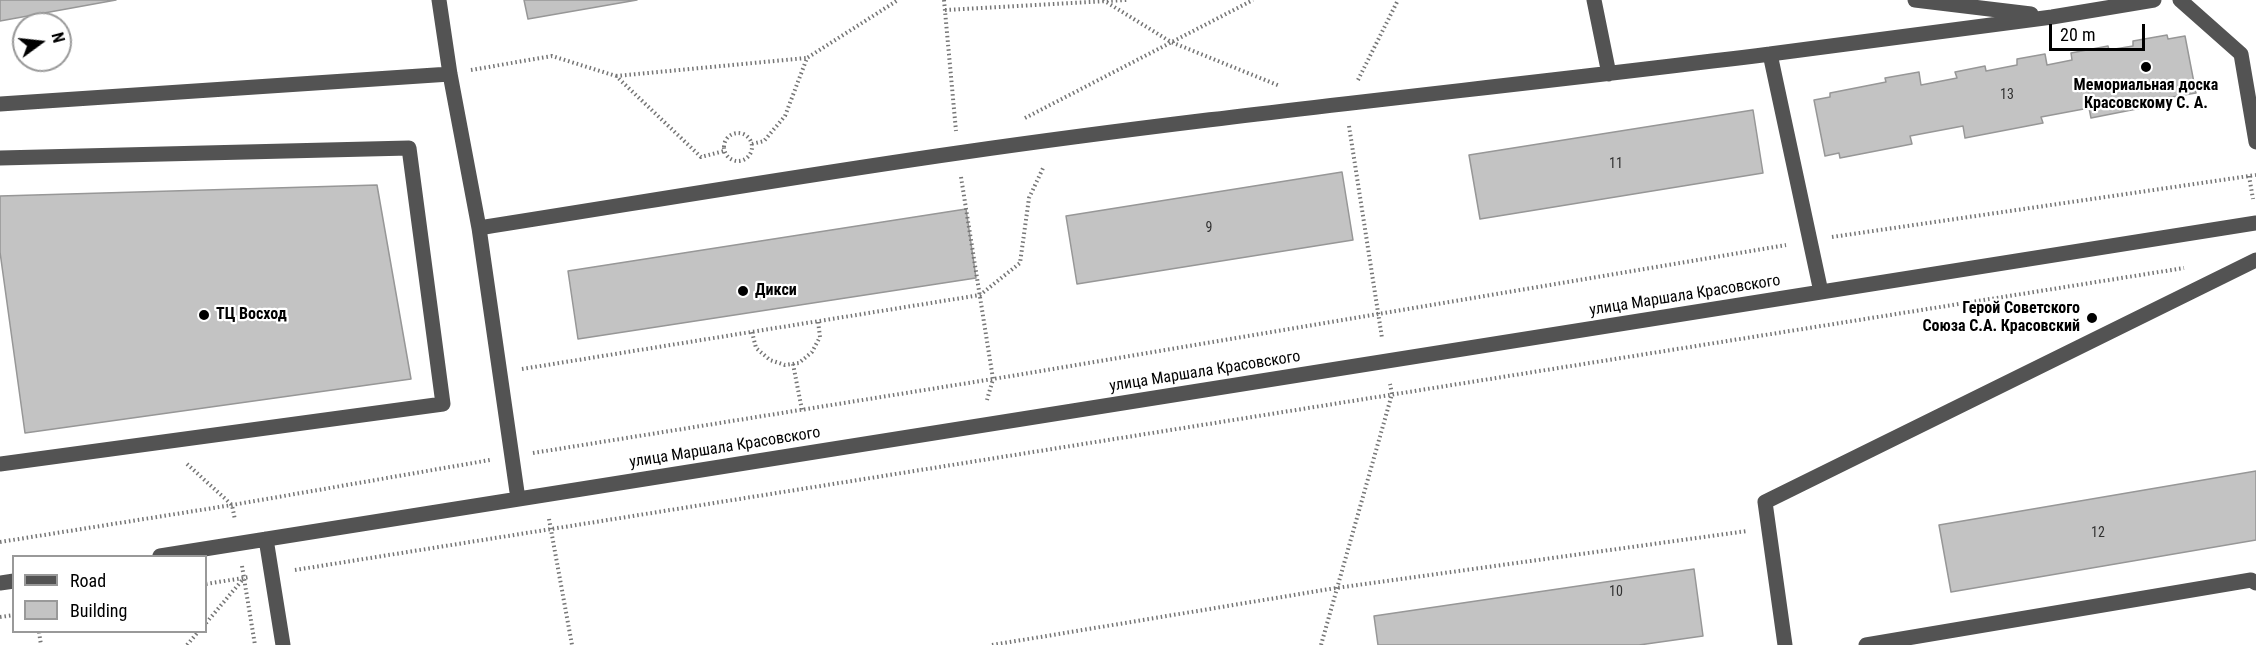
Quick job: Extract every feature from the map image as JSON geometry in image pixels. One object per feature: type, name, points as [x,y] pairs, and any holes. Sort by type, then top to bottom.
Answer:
[{"type":"street","points":[[439,0],[450,74],[479,228],[518,499]]},
{"type":"street","points":[[1594,0],[1609,74]]},
{"type":"street","points":[[1915,0],[2052,17]]},
{"type":"street","points":[[479,228],[958,153],[1346,103],[1770,54],[2052,17],[2154,0]]},
{"type":"street","points":[[2180,0],[2241,54],[2256,142]]},
{"type":"street","points":[[1770,54],[1821,292]]},
{"type":"street","points":[[0,104],[450,74]]},
{"type":"street","points":[[0,158],[409,148],[443,404],[0,464]]},
{"type":"street","name":"улица Маршала Красовского","points":[[167,555],[2256,223]]},
{"type":"street","points":[[1785,645],[1765,502],[2256,260]]},
{"type":"street","points":[[266,539],[283,645]]},
{"type":"street","points":[[1866,645],[1944,638],[2251,580],[2256,583]]},
{"type":"path","points":[[450,74],[552,56],[616,76],[807,57],[898,0]]},
{"type":"path","points":[[944,0],[958,153],[993,379],[988,397]]},
{"type":"path","points":[[945,10],[1127,0]]},
{"type":"path","points":[[1019,122],[1253,0]]},
{"type":"path","points":[[1382,334],[1346,103],[1398,0]]},
{"type":"path","points":[[1104,1],[1171,42],[1282,87]]},
{"type":"path","points":[[752,144],[764,141],[785,116],[807,57]]},
{"type":"path","points":[[616,76],[701,157],[724,151]]},
{"type":"path","points":[[734,134],[747,137],[752,144],[750,154],[739,162],[730,159],[724,151],[724,142],[734,134]]},
{"type":"path","points":[[500,373],[980,295],[1020,263],[1029,198],[1055,140]]},
{"type":"path","points":[[0,542],[232,505],[512,456],[993,379],[1811,240],[2256,175]]},
{"type":"path","points":[[207,584],[2187,267]]},
{"type":"path","points":[[752,332],[756,348],[770,360],[785,365],[799,363],[812,352],[820,337],[818,321]]},
{"type":"path","points":[[793,364],[802,410]]},
{"type":"path","points":[[1321,645],[1392,394],[1391,388]]},
{"type":"path","points":[[536,453],[572,645]]},
{"type":"path","points":[[971,462],[973,454]]},
{"type":"path","points":[[232,505],[255,645]]},
{"type":"path","points":[[992,645],[1336,588],[1768,528]]},
{"type":"path","points":[[207,622],[244,578]]},
{"type":"path","points":[[187,645],[197,633]]},
{"type":"building","points":[[0,0],[116,0],[50,12],[12,12],[12,19],[0,21]]},
{"type":"building","points":[[524,0],[637,0],[528,19]]},
{"type":"building","points":[[2167,35],[2168,39],[2185,36],[2196,93],[2166,98],[2167,103],[2091,118],[2089,108],[2041,117],[2043,123],[1965,138],[1963,126],[1910,136],[1912,144],[1840,158],[1839,153],[1825,156],[1814,100],[1830,97],[1830,93],[1886,82],[1885,78],[1919,72],[1921,85],[1957,78],[1955,72],[1985,66],[1986,71],[2017,65],[2017,59],[2045,54],[2047,65],[2072,60],[2071,53],[2108,46],[2109,50],[2133,46],[2133,41]]},
{"type":"building","points":[[1753,110],[1763,173],[1480,219],[1469,155]]},
{"type":"building","points":[[1342,172],[1353,240],[1077,284],[1066,216]]},
{"type":"building","name":"ТЦ Восход","points":[[377,185],[411,379],[25,433],[0,252],[0,196]]},
{"type":"building","points":[[966,209],[976,278],[578,339],[568,271]]},
{"type":"building","points":[[2256,471],[2256,540],[1951,592],[1939,525]]},
{"type":"building","points":[[1694,569],[1703,636],[1639,645],[1378,645],[1374,616]]},
{"type":"place","name":"Мемориальная доска Красовскому С. А.","points":[[2146,67]]},
{"type":"place","name":"Дикси","points":[[743,291]]},
{"type":"place","name":"ТЦ Восход","points":[[204,315]]},
{"type":"place","name":"Герой Советского Союза С.А. Красовский","points":[[2092,318]]}]
